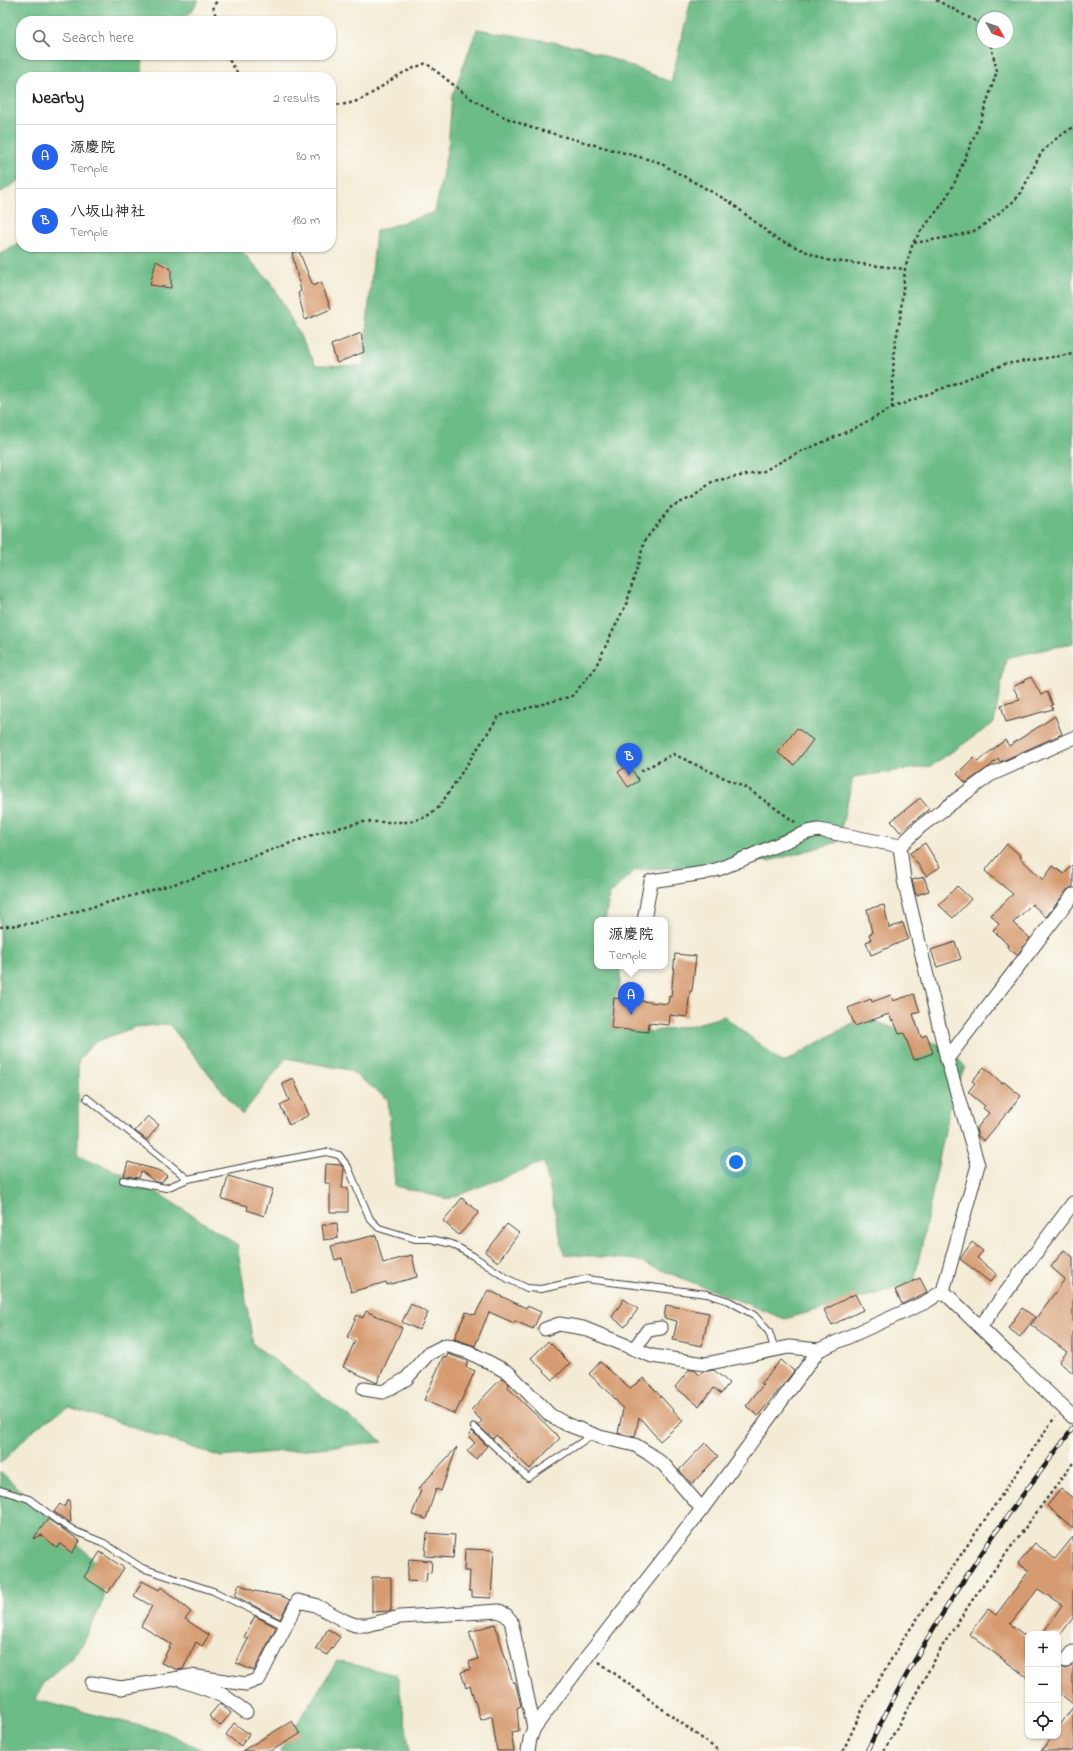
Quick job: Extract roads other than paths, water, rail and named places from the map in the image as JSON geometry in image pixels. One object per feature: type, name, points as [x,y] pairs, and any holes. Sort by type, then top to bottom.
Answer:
[{"type":"street","points":[[900,846],[921,826],[990,775],[1073,738]]},
{"type":"street","points":[[645,917],[651,881],[704,873],[808,832],[819,830],[900,846]]},
{"type":"street","points":[[528,1751],[534,1728],[588,1654],[702,1509],[819,1350],[926,1302],[943,1291],[978,1165],[947,1059],[904,880],[900,846]]},
{"type":"street","points":[[947,1059],[1073,895]]},
{"type":"street","points":[[980,1326],[1073,1203]]},
{"type":"street","points":[[943,1291],[1073,1417]]},
{"type":"street","points":[[545,1329],[559,1324],[583,1328],[652,1356],[705,1364],[789,1347],[819,1350]]},
{"type":"street","points":[[634,1349],[648,1330],[661,1328]]},
{"type":"street","points":[[364,1389],[383,1392],[406,1379],[428,1354],[446,1346],[469,1352],[509,1372],[550,1415],[566,1424],[592,1435],[635,1445],[648,1453],[664,1465],[702,1509]]},
{"type":"street","points":[[92,1683],[121,1688],[171,1678],[191,1676],[246,1684],[259,1680],[298,1601],[315,1605],[344,1622],[355,1625],[367,1625],[400,1617],[499,1610],[511,1621],[534,1728]]},
{"type":"street","points":[[171,1678],[223,1695],[246,1712]]},
{"type":"lane","points":[[87,1098],[188,1180]]},
{"type":"lane","points":[[123,1180],[166,1188],[188,1180],[254,1165],[326,1152],[340,1155],[348,1167],[370,1219],[380,1228],[416,1240],[431,1239],[452,1244],[508,1279],[527,1288],[541,1289],[586,1278],[707,1294],[729,1301],[754,1315],[769,1332],[775,1351]]},
{"type":"lane","points":[[474,1427],[528,1478],[592,1435]]},
{"type":"lane","points":[[0,1490],[29,1499],[64,1525],[76,1532],[104,1543],[142,1568],[213,1591],[285,1626]]},
{"type":"railway","points":[[867,1751],[922,1647],[953,1597],[1006,1518],[1073,1428]]},
{"type":"place","name":"八坂山神社","points":[[629,776]]},
{"type":"place","name":"源慶院","points":[[631,1015]]}]
